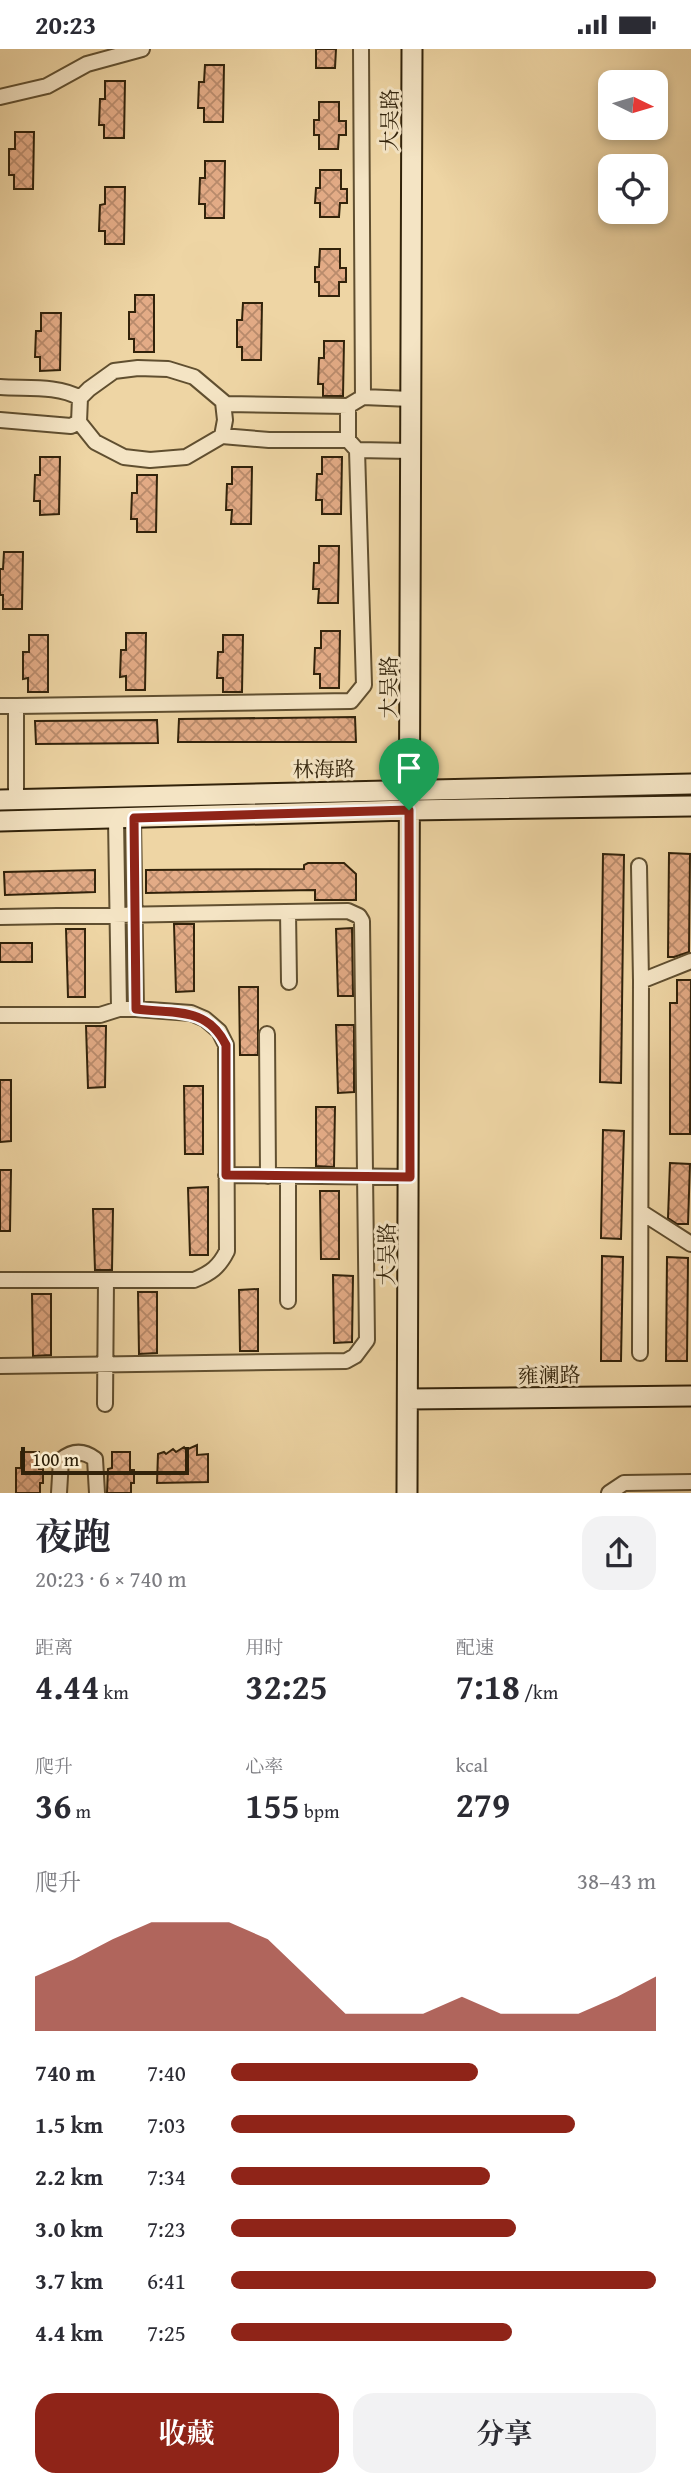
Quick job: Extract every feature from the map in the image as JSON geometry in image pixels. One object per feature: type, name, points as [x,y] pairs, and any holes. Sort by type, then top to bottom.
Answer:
[{"type":"street","points":[[0,97],[47,86],[87,64],[142,49]]},
{"type":"street","points":[[360,49],[363,397]]},
{"type":"street","name":"大吴路","points":[[407,1493],[410,1177],[411,49]]},
{"type":"street","points":[[411,399],[363,397],[348,406],[226,404],[194,377],[168,369],[138,368],[114,371],[89,389],[80,398],[79,422],[95,442],[124,457],[150,460],[186,457],[222,436],[411,451]]},
{"type":"street","points":[[0,387],[50,390],[71,393],[80,398]]},
{"type":"street","points":[[222,436],[225,420],[223,401]]},
{"type":"street","points":[[0,706],[351,701],[364,685],[353,445],[348,406]]},
{"type":"street","points":[[0,420],[71,426],[79,422]]},
{"type":"street","points":[[8,800],[16,706]]},
{"type":"street","name":"林海路","points":[[8,800],[691,784]]},
{"type":"street","name":"林海路","points":[[0,821],[409,810],[691,806]]},
{"type":"street","points":[[125,818],[134,913],[136,1009]]},
{"type":"street","points":[[119,1009],[118,914],[125,818]]},
{"type":"street","points":[[639,866],[640,1353]]},
{"type":"street","points":[[0,917],[348,911],[359,916],[362,921],[367,1340],[355,1356],[346,1361],[0,1366]]},
{"type":"street","points":[[288,912],[289,982]]},
{"type":"street","points":[[641,981],[691,961]]},
{"type":"street","points":[[0,1015],[100,1015],[119,1009],[191,1013],[205,1019],[219,1031],[226,1045],[226,1251],[220,1265],[194,1280],[0,1280]]},
{"type":"street","points":[[267,1034],[268,1176]]},
{"type":"street","points":[[226,1175],[410,1177]]},
{"type":"street","points":[[288,1176],[288,1301]]},
{"type":"street","points":[[641,1212],[691,1244]]},
{"type":"street","points":[[105,1404],[106,1280]]},
{"type":"street","name":"雍澜路","points":[[408,1399],[691,1396]]},
{"type":"street","points":[[59,1493],[61,1461],[69,1453],[87,1453],[95,1459],[97,1493]]},
{"type":"street","points":[[609,1493],[624,1483],[652,1488],[691,1482]]},
{"type":"building","points":[[316,49],[336,49],[335,68],[316,68]]},
{"type":"building","points":[[205,65],[224,65],[223,122],[204,122],[204,108],[198,108],[199,82],[204,82]]},
{"type":"building","points":[[105,81],[125,81],[124,138],[104,138],[104,125],[99,125],[100,99],[105,99]]},
{"type":"building","points":[[319,102],[339,102],[339,121],[346,121],[346,135],[339,135],[338,149],[319,149],[319,135],[314,135],[314,120],[319,120]]},
{"type":"building","points":[[15,132],[34,132],[33,189],[14,189],[14,175],[9,175],[9,149],[15,149]]},
{"type":"building","points":[[205,161],[225,161],[224,218],[205,218],[205,204],[199,204],[200,178],[205,178]]},
{"type":"building","points":[[320,170],[341,170],[341,189],[347,189],[347,203],[340,203],[339,217],[320,217],[320,203],[315,203],[316,188],[320,188]]},
{"type":"building","points":[[105,187],[125,187],[124,244],[105,244],[105,231],[99,231],[100,205],[105,204]]},
{"type":"building","points":[[320,249],[340,249],[340,268],[346,268],[346,282],[339,282],[339,296],[319,296],[315,267],[319,267]]},
{"type":"building","points":[[135,295],[154,295],[154,352],[134,352],[134,339],[129,339],[129,312],[135,312]]},
{"type":"building","points":[[243,303],[262,303],[261,360],[242,360],[242,347],[237,347],[237,320],[242,320]]},
{"type":"building","points":[[41,313],[61,313],[60,370],[40,371],[40,357],[35,357],[36,331],[41,331]]},
{"type":"building","points":[[324,341],[344,341],[343,396],[323,396],[323,384],[318,384],[319,358],[324,358]]},
{"type":"building","points":[[40,457],[60,457],[59,514],[40,515],[40,501],[34,501],[35,475],[40,475]]},
{"type":"building","points":[[322,457],[342,457],[341,514],[322,514],[322,500],[316,500],[317,474],[322,474]]},
{"type":"building","points":[[232,467],[252,467],[251,524],[231,524],[232,510],[226,510],[227,484],[232,484]]},
{"type":"building","points":[[137,475],[157,475],[156,532],[137,532],[137,519],[131,519],[132,493],[137,493]]},
{"type":"building","points":[[319,546],[339,546],[338,603],[318,603],[319,589],[313,589],[314,563],[319,563]]},
{"type":"building","points":[[4,552],[23,552],[22,609],[3,609],[0,569],[3,569]]},
{"type":"building","points":[[321,631],[340,631],[339,688],[320,688],[320,674],[314,674],[315,648],[321,648]]},
{"type":"building","points":[[126,633],[146,633],[145,690],[126,690],[126,676],[120,677],[121,650],[126,650]]},
{"type":"building","points":[[29,635],[48,635],[48,692],[28,692],[28,678],[23,679],[23,652],[29,652]]},
{"type":"building","points":[[223,635],[243,635],[242,692],[223,692],[223,678],[217,678],[218,652],[223,652]]},
{"type":"building","points":[[355,717],[356,742],[178,742],[179,719]]},
{"type":"building","points":[[157,720],[158,743],[36,744],[35,721]]},
{"type":"building","points":[[669,853],[690,854],[689,952],[674,957],[668,957]]},
{"type":"building","points":[[603,854],[624,855],[621,1083],[600,1082]]},
{"type":"building","points":[[344,863],[356,874],[356,900],[315,900],[315,890],[146,893],[146,870],[304,869],[304,865]]},
{"type":"building","points":[[95,870],[95,892],[5,895],[4,872]]},
{"type":"building","points":[[174,924],[194,924],[194,991],[176,992]]},
{"type":"building","points":[[352,928],[353,996],[338,996],[336,929]]},
{"type":"building","points":[[66,929],[85,929],[85,997],[68,997]]},
{"type":"building","points":[[0,943],[32,943],[32,962],[0,962]]},
{"type":"building","points":[[677,980],[691,980],[690,1134],[670,1134],[670,1003],[677,1003]]},
{"type":"building","points":[[239,987],[258,987],[258,1055],[240,1055]]},
{"type":"building","points":[[336,1025],[354,1025],[354,1092],[338,1093]]},
{"type":"building","points":[[86,1026],[106,1026],[105,1087],[88,1088]]},
{"type":"building","points":[[0,1080],[11,1080],[11,1141],[0,1142]]},
{"type":"building","points":[[184,1086],[203,1086],[203,1154],[185,1154]]},
{"type":"building","points":[[316,1107],[335,1107],[334,1167],[316,1166]]},
{"type":"building","points":[[603,1130],[624,1131],[621,1239],[601,1238]]},
{"type":"building","points":[[670,1163],[690,1164],[688,1224],[677,1224],[668,1218]]},
{"type":"building","points":[[0,1170],[11,1170],[10,1231],[0,1231]]},
{"type":"building","points":[[208,1187],[208,1255],[190,1255],[188,1188]]},
{"type":"building","points":[[320,1191],[339,1191],[339,1259],[321,1259]]},
{"type":"building","points":[[93,1209],[113,1209],[112,1270],[95,1270]]},
{"type":"building","points":[[602,1256],[623,1257],[621,1361],[601,1361]]},
{"type":"building","points":[[667,1257],[688,1258],[687,1361],[666,1361]]},
{"type":"building","points":[[333,1275],[353,1276],[352,1342],[334,1343]]},
{"type":"building","points":[[258,1289],[258,1351],[240,1351],[239,1290]]},
{"type":"building","points":[[138,1292],[157,1292],[157,1353],[139,1354]]},
{"type":"building","points":[[32,1294],[51,1294],[51,1355],[33,1356]]},
{"type":"building","points":[[197,1445],[197,1455],[208,1454],[208,1482],[157,1483],[158,1454],[166,1454],[173,1449],[176,1452],[184,1447],[186,1450]]},
{"type":"building","points":[[21,1452],[39,1452],[39,1469],[43,1469],[40,1493],[16,1493],[16,1468],[21,1468]]},
{"type":"building","points":[[112,1452],[130,1452],[130,1470],[134,1470],[131,1493],[107,1493]]},
{"type":"route","points":[[409,810],[410,1177],[226,1175],[226,1045],[219,1031],[205,1019],[191,1013],[136,1009],[134,818],[409,810]]}]
